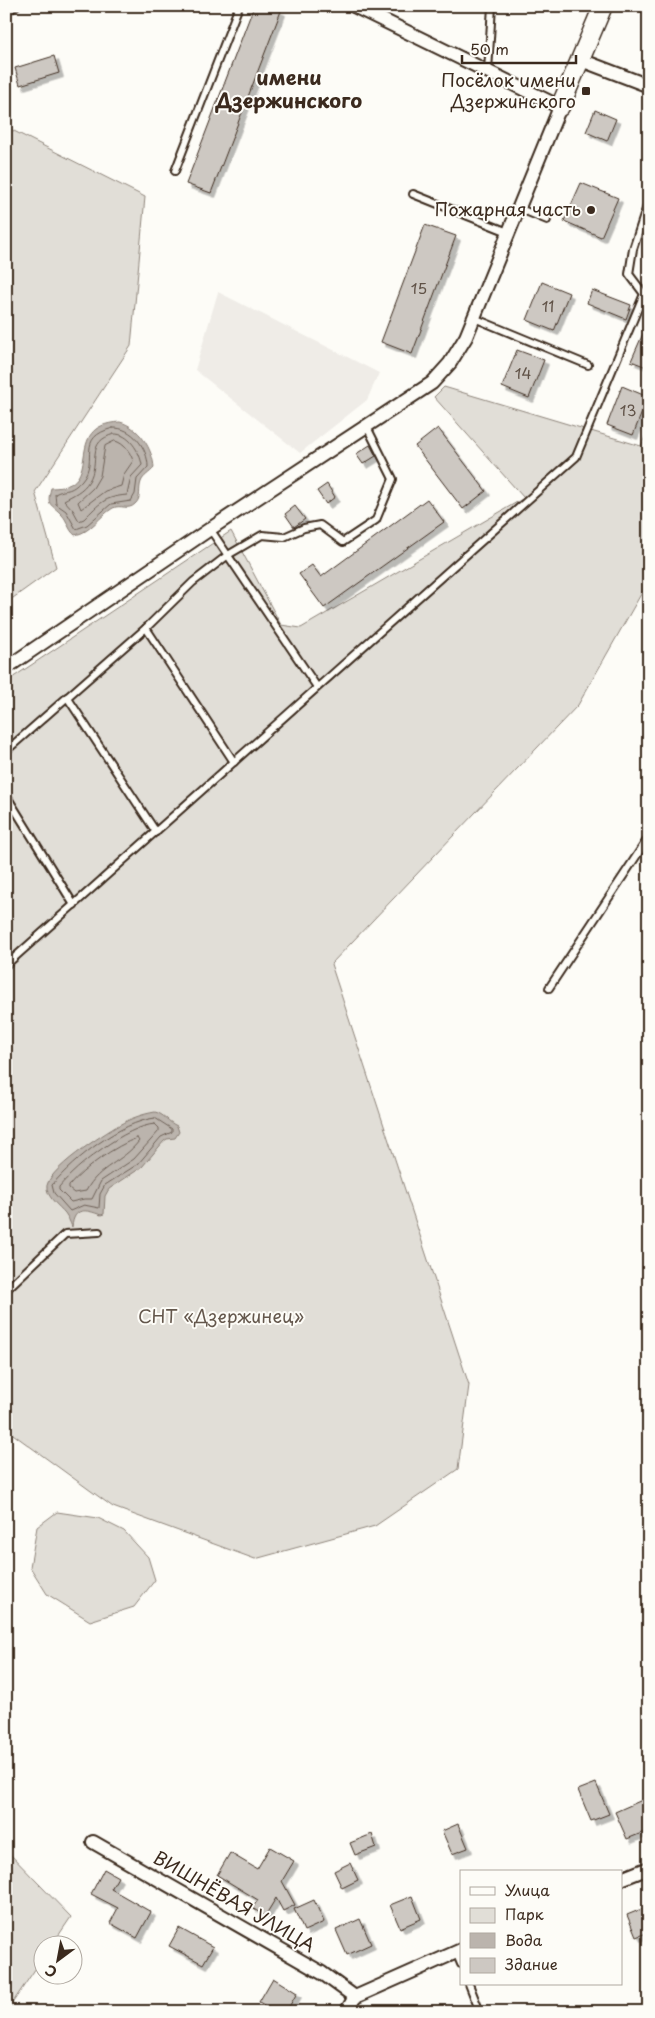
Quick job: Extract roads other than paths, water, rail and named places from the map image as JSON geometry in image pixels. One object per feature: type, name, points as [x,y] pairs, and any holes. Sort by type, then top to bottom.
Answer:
[{"type":"street","points":[[354,6],[560,107]]},
{"type":"street","points":[[6,668],[210,529],[432,382],[442,372],[459,348],[474,318],[603,6]]},
{"type":"street","points":[[580,60],[649,86]]},
{"type":"street","name":"ВИШНЁВАЯ УЛИЦА","points":[[94,1842],[322,1973],[355,1997]]},
{"type":"street","points":[[622,1879],[649,1868]]},
{"type":"street","points":[[346,2012],[355,1997],[460,1955]]},
{"type":"lane","points":[[6,12],[16,6]]},
{"type":"lane","points":[[175,171],[239,6]]},
{"type":"lane","points":[[488,72],[492,6]]},
{"type":"lane","points":[[6,966],[576,457],[644,294],[629,274],[633,249],[648,203],[649,188]]},
{"type":"lane","points":[[413,194],[508,232]]},
{"type":"lane","points":[[518,208],[547,220]]},
{"type":"lane","points":[[474,318],[588,365]]},
{"type":"lane","points":[[6,751],[146,628],[193,582],[228,555],[262,535],[284,537],[304,528],[320,525],[342,542],[376,520],[393,479],[366,425]]},
{"type":"lane","points":[[210,529],[317,688]]},
{"type":"lane","points":[[146,628],[234,762]]},
{"type":"lane","points":[[67,697],[156,832]]},
{"type":"lane","points":[[6,795],[74,905]]},
{"type":"lane","points":[[548,988],[649,837]]},
{"type":"lane","points":[[7,1288],[66,1234],[99,1232]]},
{"type":"lane","points":[[470,1986],[480,2012]]},
{"type":"water","points":[[120,422],[133,429],[144,440],[151,453],[154,468],[142,480],[139,497],[135,504],[130,507],[113,508],[86,531],[75,535],[64,517],[50,504],[51,488],[68,485],[77,478],[82,468],[86,444],[92,434],[102,426]]},
{"type":"water","points":[[155,1112],[161,1114],[177,1126],[179,1132],[175,1138],[164,1141],[142,1167],[109,1189],[105,1196],[104,1214],[81,1211],[75,1216],[72,1227],[66,1215],[48,1193],[48,1182],[64,1163],[89,1144],[132,1118]]},
{"type":"place","name":"Посёлок имени Дзержинского","points":[[586,91]]},
{"type":"place","name":"Пожарная часть","points":[[591,210]]},
{"type":"district","name":"имени Дзержинского","points":[[289,90]]},
{"type":"park label","name":"СНТ «Дзержинец»","points":[[221,1317]]}]
